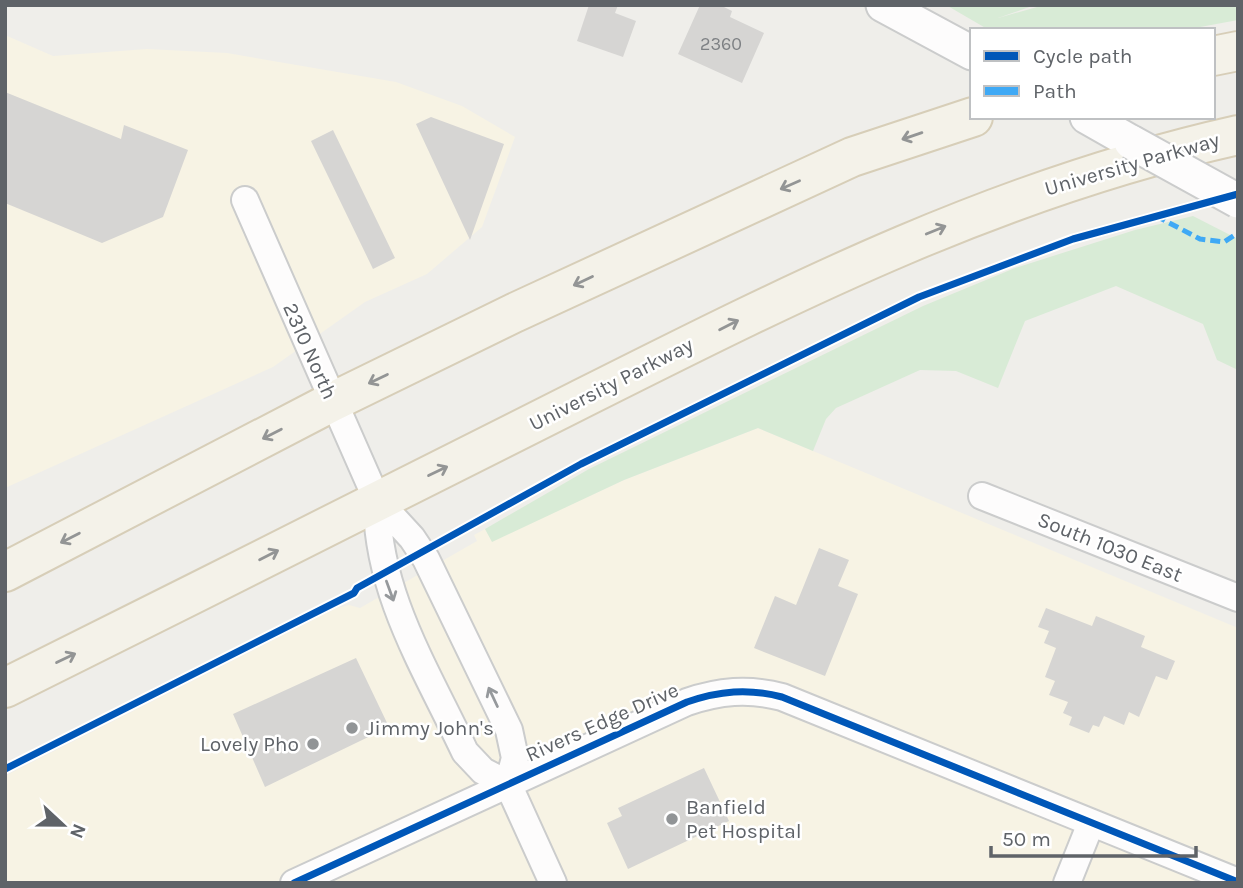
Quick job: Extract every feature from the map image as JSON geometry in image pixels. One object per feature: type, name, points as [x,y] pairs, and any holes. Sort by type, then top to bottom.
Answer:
[{"type":"main road","points":[[1215,56],[1238,51]]},
{"type":"main road","points":[[5,572],[332,402],[514,313],[852,157],[970,118]]},
{"type":"main road","name":"University Parkway","points":[[5,688],[762,308],[916,238],[1076,178],[1238,135]]},
{"type":"street","points":[[883,5],[965,49]]},
{"type":"street","points":[[1091,119],[1238,201]]},
{"type":"street","name":"2310 North","points":[[245,200],[377,500],[412,538],[426,559],[509,730],[515,758],[508,784],[483,771],[465,751],[394,602],[379,553],[377,500]]},
{"type":"street","name":"South 1030 East","points":[[982,496],[1238,598]]},
{"type":"street","name":"Rivers Edge Drive","points":[[294,883],[687,702],[736,691],[782,697],[1238,882]]},
{"type":"street","points":[[508,784],[553,883]]},
{"type":"street","points":[[1067,883],[1091,823]]},
{"type":"shaded area","points":[[5,35],[53,56],[147,49],[227,53],[396,82],[462,106],[515,137],[482,227],[427,274],[365,302],[273,367],[5,488]]},
{"type":"shaded area","points":[[758,428],[1238,628],[1238,883],[5,883],[5,776],[337,608],[349,605],[360,608],[477,541],[474,535],[485,529],[492,541],[624,480]]},
{"type":"green space","points":[[946,5],[1035,5],[998,18],[1044,5],[1238,5],[1238,20],[1195,28],[986,28]]},
{"type":"green space","points":[[1193,216],[1238,239],[1238,370],[1217,360],[1203,324],[1116,286],[1025,321],[998,388],[956,371],[920,370],[836,408],[826,419],[813,451],[758,428],[624,480],[492,542],[485,529],[589,469],[923,306],[1015,268],[1135,230]]},
{"type":"building","points":[[589,5],[618,5],[615,13],[636,21],[623,57],[577,41]]},
{"type":"building","points":[[700,5],[720,5],[732,11],[730,17],[764,33],[742,83],[678,54]]},
{"type":"building","points":[[5,92],[121,139],[124,125],[188,150],[163,217],[102,243],[5,203]]},
{"type":"building","points":[[431,117],[504,144],[470,240],[416,124]]},
{"type":"building","points":[[333,130],[395,258],[373,269],[311,141]]},
{"type":"building","points":[[819,548],[849,560],[838,586],[858,594],[825,676],[754,648],[775,596],[796,605]]},
{"type":"building","points":[[1046,608],[1092,626],[1096,616],[1145,636],[1141,647],[1175,661],[1167,680],[1156,676],[1139,717],[1129,712],[1124,725],[1104,716],[1099,727],[1093,725],[1089,733],[1069,725],[1072,717],[1063,713],[1068,702],[1049,695],[1055,681],[1045,677],[1056,648],[1044,643],[1049,631],[1038,627]]},
{"type":"building","points":[[356,658],[389,727],[265,787],[233,714]]},
{"type":"building","name":"Banfield Pet Hospital","points":[[704,768],[729,821],[628,869],[607,823],[622,816],[618,808]]},
{"type":"marked path","points":[[1156,216],[1200,239],[1224,242],[1238,233]]},
{"type":"cycle path","points":[[5,769],[354,593],[357,588],[581,464],[919,297],[1073,239],[1238,194]]},
{"type":"cycle path","points":[[294,883],[687,702],[722,693],[745,692],[782,697],[1238,882]]},
{"type":"place","name":"Jimmy John's","points":[[352,728]]},
{"type":"place","name":"Lovely Pho","points":[[313,744]]},
{"type":"place","name":"Banfield Pet Hospital","points":[[672,819]]}]
